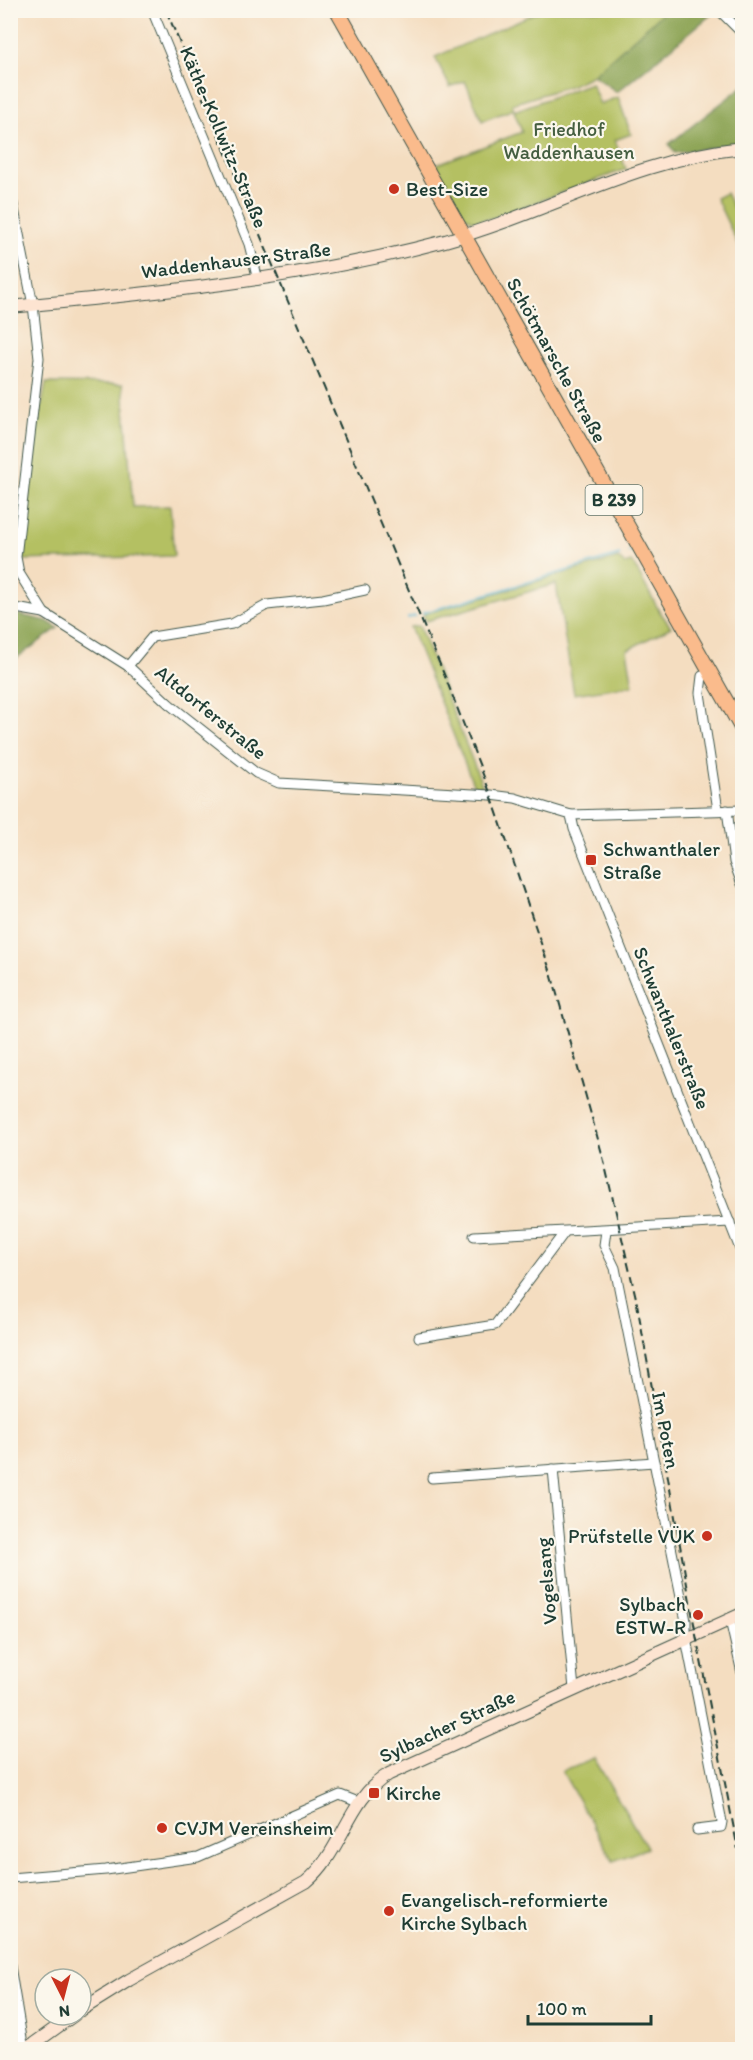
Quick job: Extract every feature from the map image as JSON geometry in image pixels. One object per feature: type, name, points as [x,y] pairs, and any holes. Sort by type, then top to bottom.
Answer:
[{"type":"main road","name":"Schötmarsche Straße","points":[[337,10],[742,729]]},
{"type":"main road","name":"Waddenhauser Straße","points":[[10,307],[258,280],[352,264],[464,235],[645,167],[684,157],[742,148]]},
{"type":"main road","name":"Sylbacher Straße","points":[[93,2002],[129,1980],[306,1882],[327,1860],[358,1802],[377,1781],[742,1614]]},
{"type":"main road","points":[[25,2049],[57,2027]]},
{"type":"street","name":"Käthe-Kollwitz-Straße","points":[[152,10],[249,244],[258,280]]},
{"type":"street","points":[[719,10],[742,33]]},
{"type":"street","name":"Altdorferstraße","points":[[10,189],[33,305],[39,358],[16,556],[19,573],[44,614],[128,666],[169,704],[256,773],[279,783],[491,795],[515,798],[571,815],[742,810]]},
{"type":"street","points":[[10,253],[22,251]]},
{"type":"street","points":[[128,666],[152,637],[232,624],[267,605],[323,599],[365,590]]},
{"type":"street","points":[[10,607],[44,614]]},
{"type":"street","points":[[702,675],[700,693],[734,862],[742,884]]},
{"type":"street","name":"Schwanthalerstraße","points":[[571,815],[574,829],[742,1254]]},
{"type":"street","points":[[474,1236],[606,1231],[730,1222]]},
{"type":"street","name":"Im Poten","points":[[606,1231],[604,1245],[615,1268],[686,1621],[686,1639]]},
{"type":"street","points":[[419,1337],[495,1325],[564,1233]]},
{"type":"street","points":[[432,1478],[654,1462]]},
{"type":"street","name":"Vogelsang","points":[[553,1469],[574,1689]]},
{"type":"street","points":[[730,1620],[742,1673]]},
{"type":"street","points":[[686,1639],[722,1822],[721,1827],[697,1830]]},
{"type":"street","points":[[10,1878],[106,1870],[198,1857],[340,1795],[358,1802]]},
{"type":"street","points":[[10,1966],[25,2049]]},
{"type":"green space","points":[[540,11],[665,11],[593,75],[572,85],[512,104],[514,109],[482,121],[465,81],[450,87],[435,57]]},
{"type":"green space","points":[[665,11],[710,11],[713,13],[617,92],[593,75]]},
{"type":"green space","name":"Friedhof Waddenhausen","points":[[591,83],[600,104],[618,97],[631,134],[615,140],[626,169],[493,218],[474,221],[464,216],[435,165],[522,132],[514,111]]},
{"type":"green space","points":[[742,87],[742,143],[675,153],[669,144]]},
{"type":"green space","points":[[726,193],[735,211],[742,208],[742,253],[716,198]]},
{"type":"green space","points":[[46,383],[123,384],[133,507],[170,506],[174,556],[21,560],[35,439]]},
{"type":"green space","points":[[618,558],[624,564],[631,562],[634,565],[671,627],[627,650],[633,685],[574,694],[556,584],[426,621],[423,614]]},
{"type":"green space","points":[[11,613],[47,621],[58,628],[11,662]]},
{"type":"green space","points":[[419,626],[483,787],[474,786],[410,627]]},
{"type":"green space","points":[[594,1758],[647,1848],[613,1861],[562,1771]]},
{"type":"waterway","points":[[628,552],[632,551]]},
{"type":"waterway","points":[[423,613],[620,555]]},
{"type":"waterway","points":[[408,618],[415,616]]},
{"type":"railway","points":[[166,10],[446,679],[491,795],[551,973],[603,1157],[636,1298],[696,1635],[742,1870]]},
{"type":"place","name":"Best-Size","points":[[394,189]]},
{"type":"place","name":"Schwanthaler Straße","points":[[591,860]]},
{"type":"place","name":"Prüfstelle VÜK","points":[[707,1536]]},
{"type":"place","name":"Sylbach ESTW-R","points":[[698,1615]]},
{"type":"place","name":"Kirche","points":[[374,1793]]},
{"type":"place","name":"CVJM Vereinsheim","points":[[162,1828]]},
{"type":"place","name":"Evangelisch-reformierte Kirche Sylbach","points":[[389,1911]]}]
